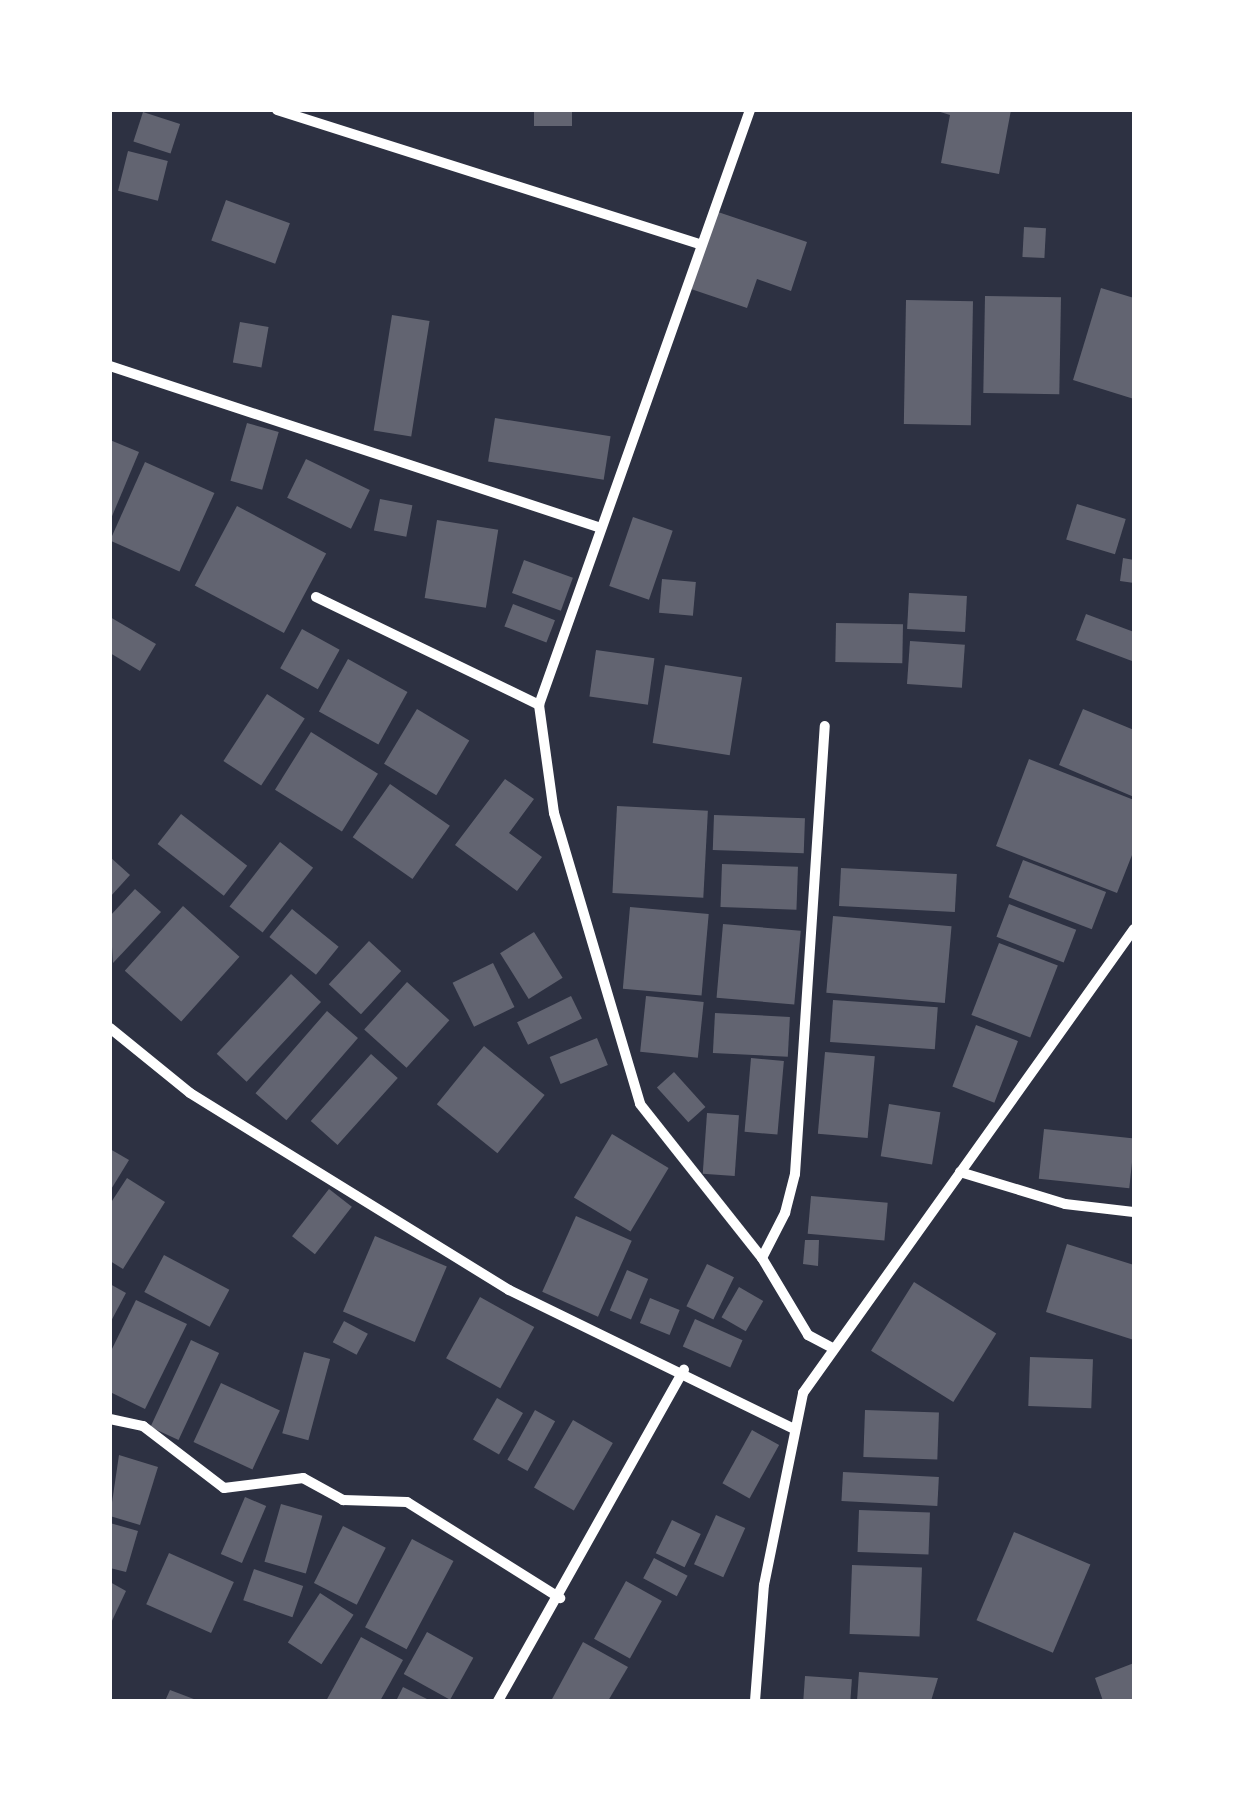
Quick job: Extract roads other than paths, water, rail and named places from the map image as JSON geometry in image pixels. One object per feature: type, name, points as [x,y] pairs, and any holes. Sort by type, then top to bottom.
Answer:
[{"type":"street","points":[[277,110],[699,244]]},
{"type":"street","points":[[750,110],[699,244],[538,705],[554,813],[640,1104],[762,1258],[808,1335],[832,1348]]},
{"type":"street","points":[[110,366],[602,528]]},
{"type":"street","points":[[316,597],[538,705]]},
{"type":"street","points":[[762,1258],[786,1213],[795,1174],[825,726]]},
{"type":"street","points":[[755,1701],[764,1585],[792,1428],[803,1392],[1134,929]]},
{"type":"street","points":[[110,1028],[190,1093],[509,1290],[684,1370],[792,1428]]},
{"type":"street","points":[[960,1172],[1065,1204],[1134,1212]]},
{"type":"street","points":[[498,1701],[560,1598],[684,1370]]},
{"type":"street","points":[[110,1419],[142,1426],[224,1488],[303,1478],[342,1500],[407,1502],[560,1598]]}]
